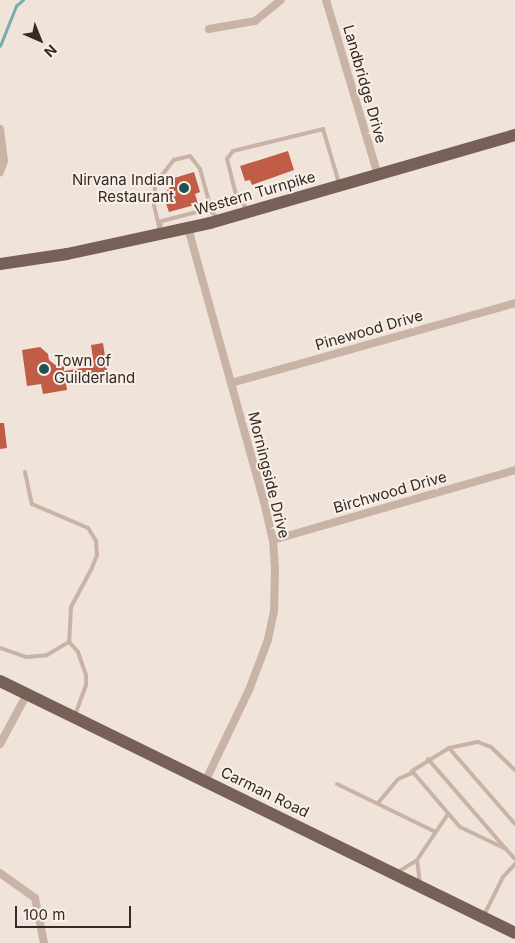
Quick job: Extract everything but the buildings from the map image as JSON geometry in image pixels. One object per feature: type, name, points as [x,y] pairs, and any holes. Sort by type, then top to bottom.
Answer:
[{"type":"main road","name":"Western Turnpike","points":[[0,264],[67,254],[160,227],[188,228],[219,221],[515,136]]},
{"type":"main road","name":"Carman Road","points":[[0,681],[515,933]]},
{"type":"street","points":[[209,29],[255,21],[281,0]]},
{"type":"street","name":"Landbridge Drive","points":[[326,0],[378,175]]},
{"type":"street","points":[[0,129],[4,161],[0,172]]},
{"type":"street","name":"Morningside Drive","points":[[188,228],[273,540],[275,583],[268,640],[249,690],[205,782]]},
{"type":"street","name":"Pinewood Drive","points":[[231,383],[515,303]]},
{"type":"street","name":"Birchwood Drive","points":[[273,540],[515,470]]},
{"type":"street","points":[[0,744],[27,694]]},
{"type":"street","points":[[0,873],[35,898],[44,943]]},
{"type":"lane","points":[[251,212],[236,196],[227,158],[233,151],[323,129],[340,186]]},
{"type":"lane","points":[[212,208],[160,227],[155,184],[174,160],[190,156],[200,168],[212,208],[219,221]]},
{"type":"lane","points":[[25,472],[32,504],[88,528],[96,541],[92,568],[71,607],[69,642],[78,652],[86,675],[86,685],[74,717]]},
{"type":"lane","points":[[0,648],[26,657],[47,655],[69,642]]},
{"type":"lane","points":[[378,803],[398,779],[412,773],[428,759],[449,748],[478,742],[497,752],[515,770]]},
{"type":"lane","points":[[449,748],[515,824]]},
{"type":"lane","points":[[428,759],[515,859]]},
{"type":"lane","points":[[412,773],[463,830],[506,849]]},
{"type":"lane","points":[[337,784],[434,831]]},
{"type":"lane","points":[[394,873],[417,860],[434,831],[448,814]]},
{"type":"lane","points":[[417,860],[420,886]]},
{"type":"lane","points":[[483,917],[503,877],[515,864]]},
{"type":"waterway","points":[[0,46],[16,6],[23,0]]},
{"type":"place","name":"Nirvana Indian Restaurant","points":[[184,188]]},
{"type":"place","name":"Town of Guilderland","points":[[44,369]]}]
